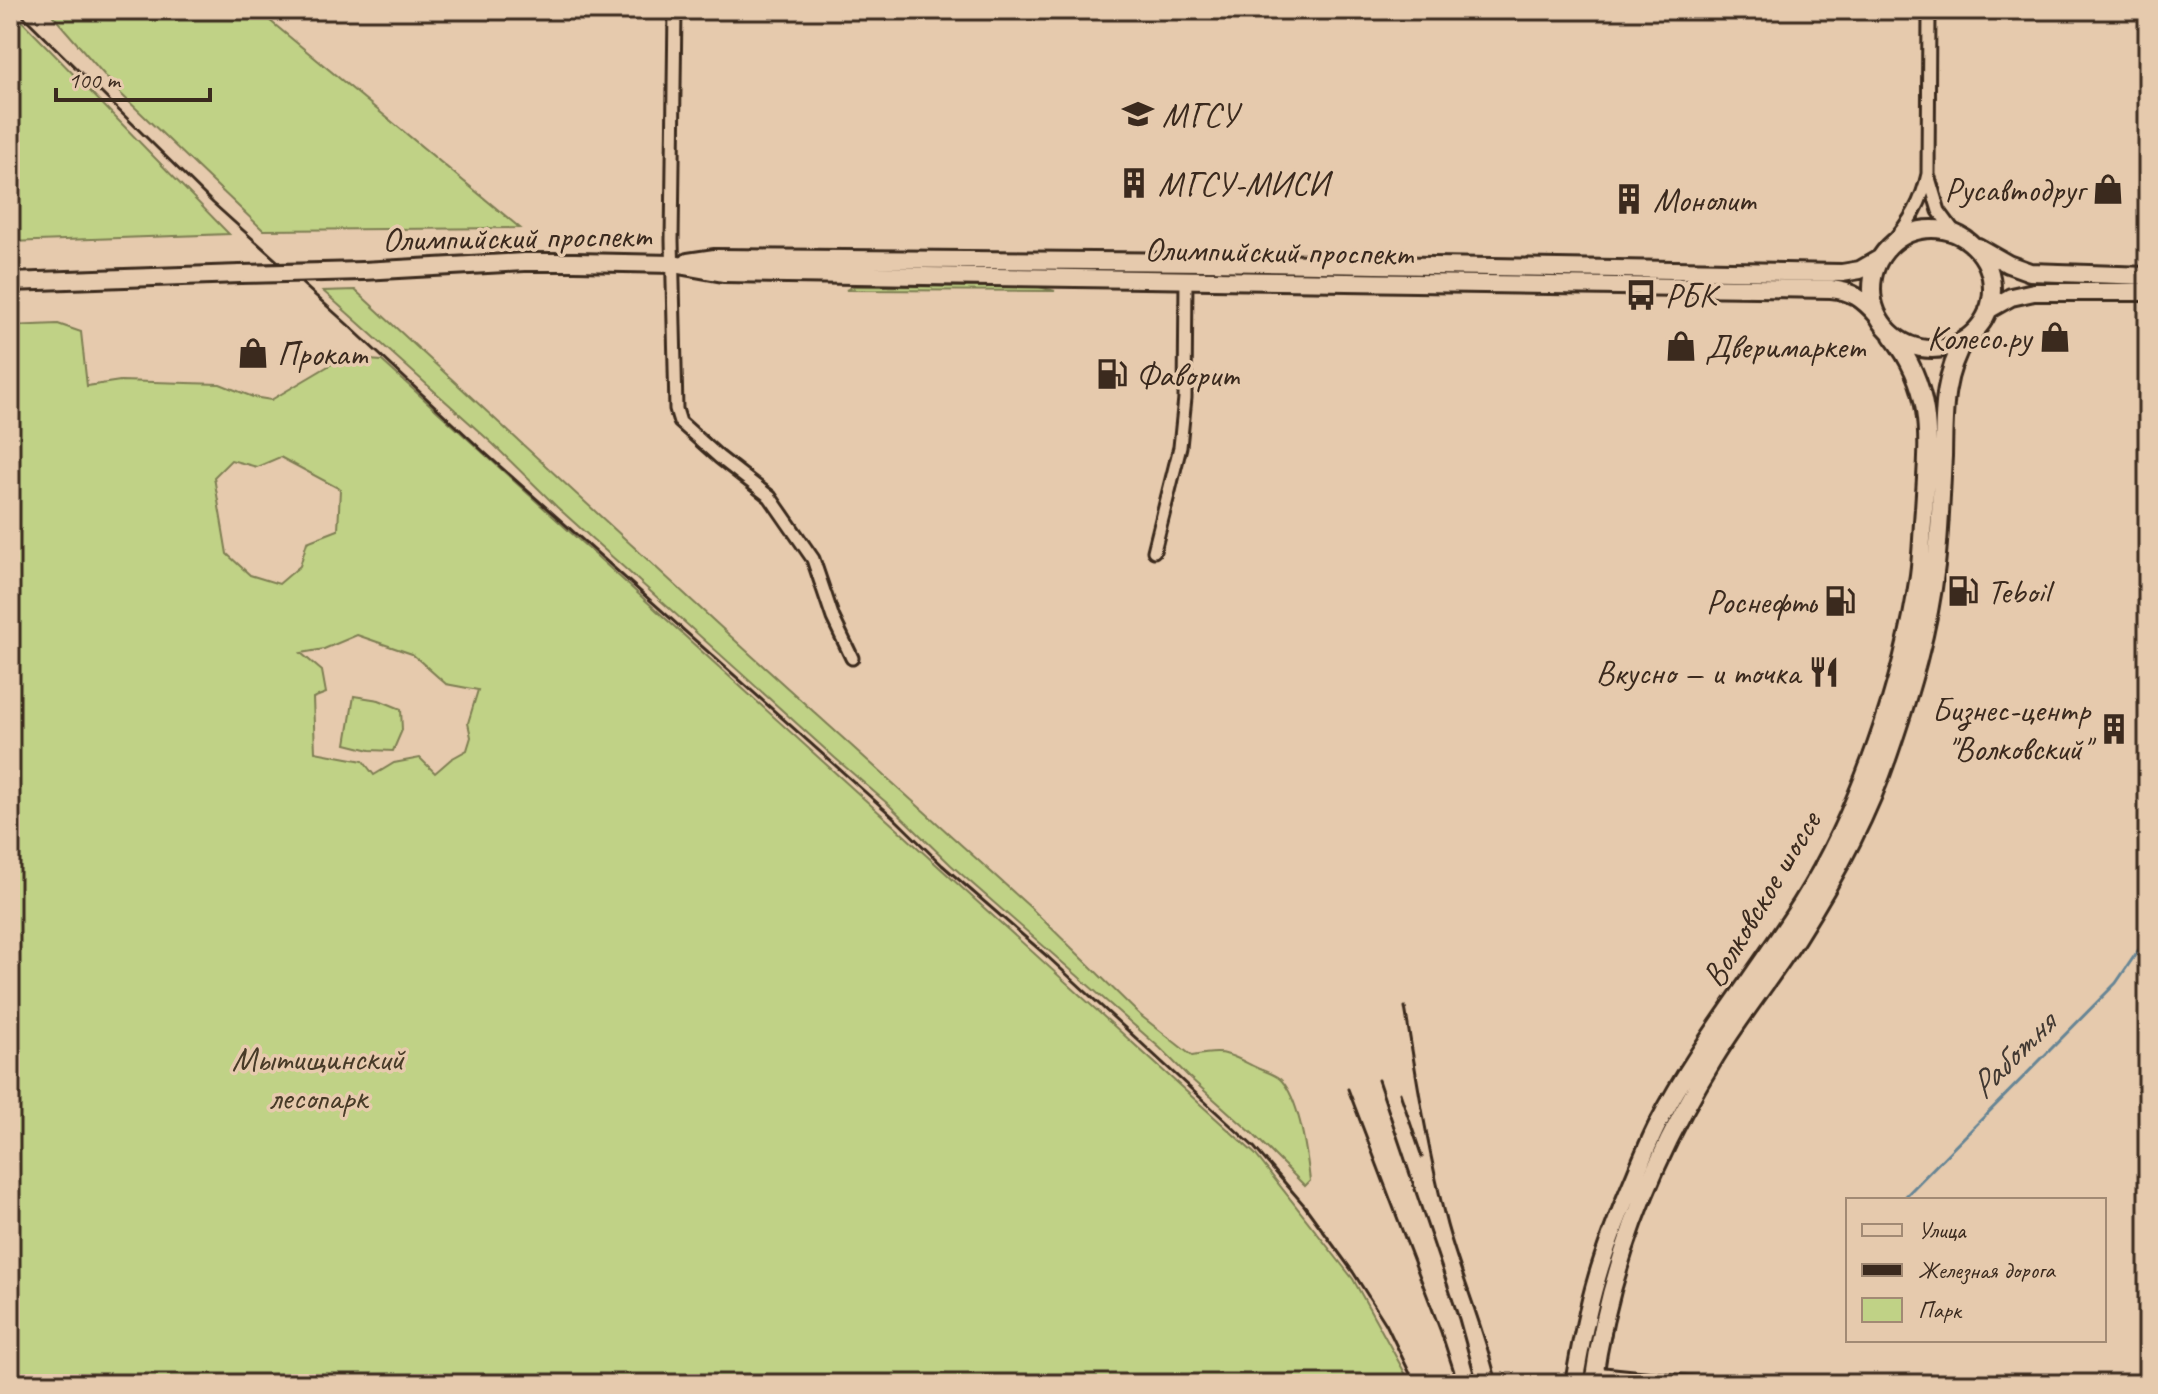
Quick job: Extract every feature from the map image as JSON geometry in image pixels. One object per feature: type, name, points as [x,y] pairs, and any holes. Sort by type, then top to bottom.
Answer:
[{"type":"main road","points":[[1976,247],[1985,259],[1991,277],[1988,310],[1978,328],[1965,339],[1932,348],[1912,346],[1892,336],[1877,315],[1872,287],[1879,259],[1891,243],[1916,232],[1956,234],[2008,264],[2030,272],[2148,276]]},
{"type":"main road","name":"Олимпийский проспект","points":[[10,282],[363,271],[524,262],[673,264],[715,258],[1842,273],[1860,270],[1879,259]]},
{"type":"main road","name":"Олимпийский проспект","points":[[673,264],[723,273],[1831,289],[1843,290],[1858,297],[1877,315]]},
{"type":"main road","points":[[1988,310],[2011,297],[2034,292],[2148,292]]},
{"type":"main road","name":"Волковское шоссе","points":[[1574,1384],[1597,1276],[1655,1129],[1683,1077],[1820,872],[1842,828],[1881,729],[1904,648],[1919,574],[1926,453],[1923,394],[1911,363],[1892,336]]},
{"type":"main road","name":"Волковское шоссе","points":[[1593,1378],[1613,1285],[1633,1223],[1665,1145],[1717,1054],[1797,938],[1832,878],[1888,756],[1920,655],[1929,614],[1939,527],[1945,397],[1951,366],[1965,339]]},
{"type":"street","points":[[675,10],[673,264],[676,409],[680,422],[770,497],[813,559],[833,618],[852,658]]},
{"type":"street","points":[[1891,243],[1915,213],[1928,174],[1929,10]]},
{"type":"street","points":[[1928,174],[1939,211],[1956,234]]},
{"type":"street","points":[[1154,551],[1180,447],[1185,398],[1186,279]]},
{"type":"street","points":[[1593,1378],[1702,1384]]},
{"type":"green space","points":[[11,10],[229,234],[10,242]]},
{"type":"green space","points":[[63,10],[257,10],[520,228],[263,230],[121,94],[53,16]]},
{"type":"green space","points":[[855,286],[1039,287],[1055,291],[846,290]]},
{"type":"green space","points":[[355,290],[1031,908],[1140,1015],[1192,1056],[1210,1053],[1229,1055],[1280,1079],[1293,1099],[1310,1181],[1305,1186],[1160,1048],[951,865],[888,804],[557,507],[493,444],[323,291]]},
{"type":"green space","name":"Мытищинский лесопарк","points":[[58,324],[81,332],[87,386],[120,381],[220,384],[253,397],[271,400],[342,358],[382,361],[1255,1154],[1353,1279],[1411,1384],[10,1384],[10,326]],"holes":[[[280,457],[340,489],[338,530],[307,542],[300,566],[279,584],[250,575],[227,554],[214,477],[231,460],[257,467]],[[357,635],[412,654],[446,684],[478,690],[468,723],[471,737],[467,750],[435,773],[420,758],[394,763],[374,775],[363,761],[315,752],[313,698],[326,693],[322,671],[301,653],[324,649]]]},
{"type":"green space","points":[[354,696],[379,700],[401,709],[402,730],[393,751],[346,744]]},
{"type":"waterway","name":"Работня","points":[[1904,1198],[2116,983],[2148,936]]},
{"type":"railway","points":[[17,10],[213,203],[484,452],[892,816],[942,865],[1048,957],[1254,1147],[1304,1205],[1353,1272],[1386,1324],[1415,1384]]},
{"type":"railway","points":[[1405,1007],[1440,1198],[1497,1384]]},
{"type":"railway","points":[[1378,1080],[1459,1319],[1477,1384]]},
{"type":"railway","points":[[1348,1089],[1458,1384]]},
{"type":"railway","points":[[1400,1093],[1422,1157]]},
{"type":"place","name":"МГСУ","points":[[1138,114]]},
{"type":"place","name":"МГСУ-МИСИ","points":[[1134,183]]},
{"type":"place","name":"Русавтодруг","points":[[2108,189]]},
{"type":"place","name":"Монолит","points":[[1629,199]]},
{"type":"place","name":"РБК","points":[[1641,295]]},
{"type":"place","name":"Колесо.ру","points":[[2055,337]]},
{"type":"place","name":"Дверимаркет","points":[[1681,346]]},
{"type":"place","name":"Прокат","points":[[253,353]]},
{"type":"place","name":"Фаворит","points":[[1112,374]]},
{"type":"place","name":"Teboil","points":[[1963,591]]},
{"type":"place","name":"Роснефть","points":[[1840,601]]},
{"type":"place","name":"Вкусно — и точка","points":[[1824,672]]},
{"type":"place","name":"Бизнес-центр \"Волковский\"","points":[[2114,729]]}]
